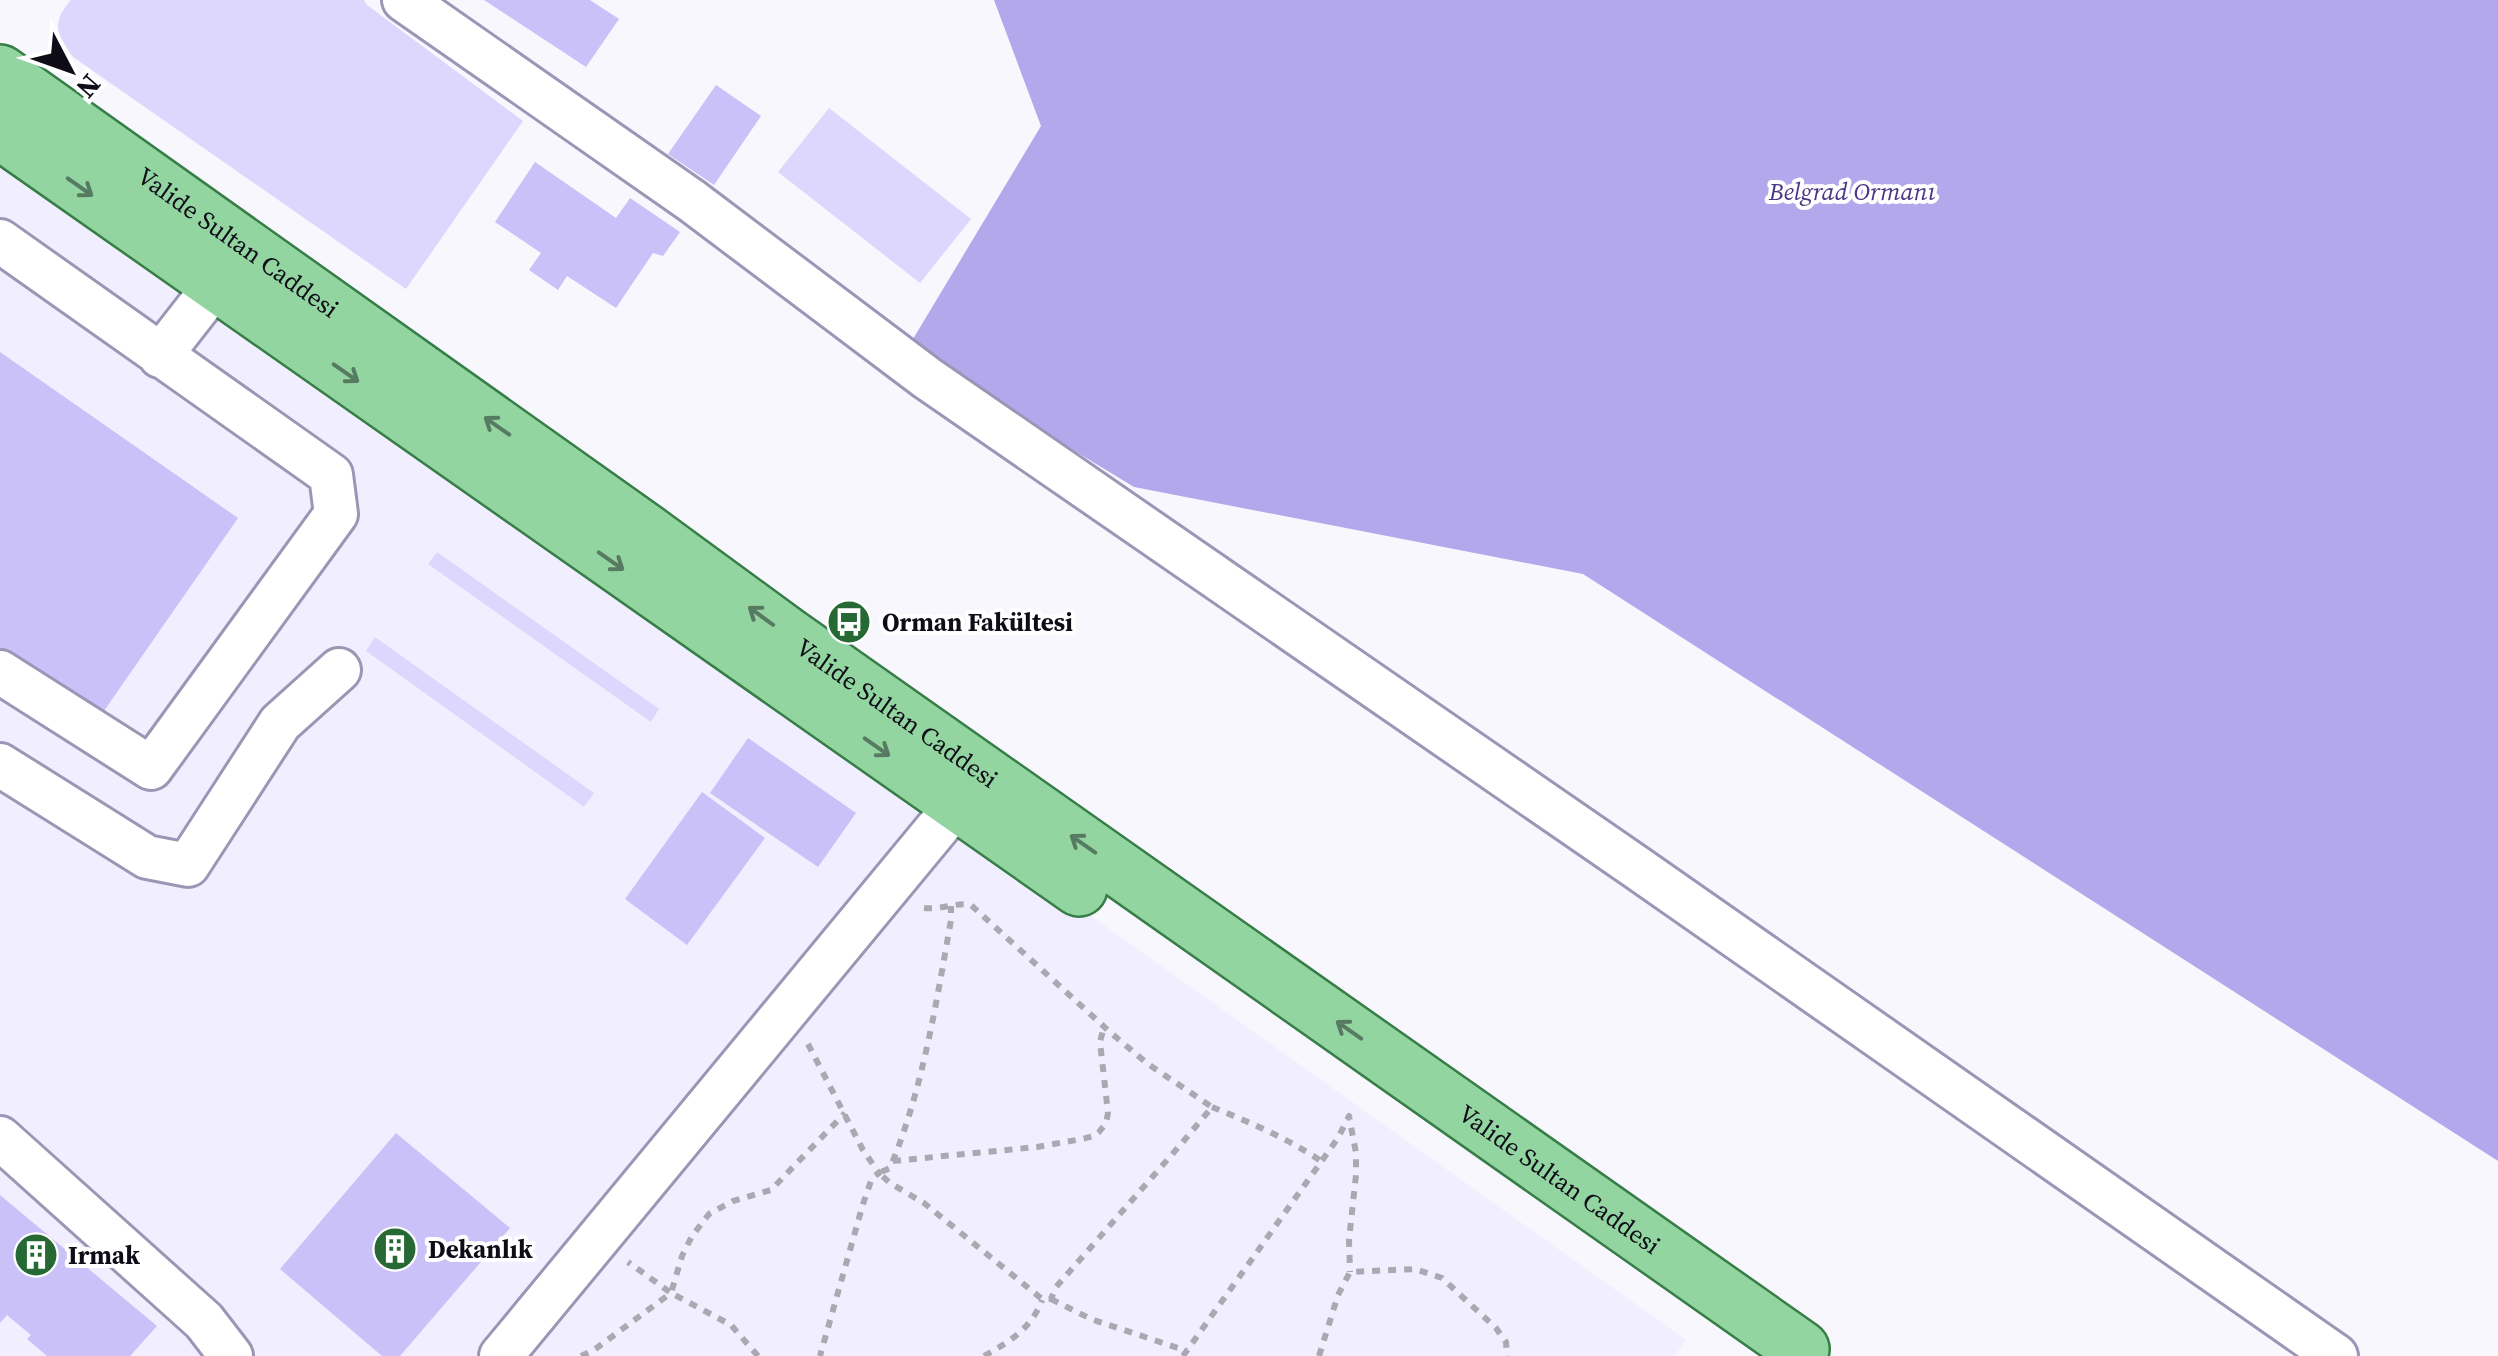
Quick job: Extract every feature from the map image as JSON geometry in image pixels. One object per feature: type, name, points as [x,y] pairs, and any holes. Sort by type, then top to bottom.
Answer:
[{"type":"main road","name":"Valide Sultan Caddesi","points":[[0,74],[968,787]]},
{"type":"main road","name":"Valide Sultan Caddesi","points":[[0,130],[217,283],[968,787],[1773,1346]]},
{"type":"street","points":[[404,0],[692,201],[944,389],[2336,1356]]},
{"type":"street","points":[[0,241],[331,475],[336,514],[151,768],[0,672]]},
{"type":"street","points":[[160,356],[217,283]]},
{"type":"street","points":[[0,766],[147,858],[188,864],[280,722],[339,670]]},
{"type":"street","points":[[501,1356],[968,787]]},
{"type":"street","points":[[0,1138],[204,1321],[231,1356]]},
{"type":"path","points":[[880,897],[941,910],[960,903],[971,905],[1148,1064],[1212,1106],[1266,1130],[1321,1162]]},
{"type":"path","points":[[820,1356],[872,1178],[890,1168],[905,1129],[928,1048],[952,920],[951,906]]},
{"type":"path","points":[[788,1008],[863,1150],[890,1183],[924,1203],[1047,1299],[1185,1353],[1338,1138],[1349,1116],[1356,1152],[1350,1272],[1319,1356]]},
{"type":"path","points":[[893,1161],[1038,1147],[1094,1136],[1106,1123],[1108,1113],[1100,1042],[1104,1026]]},
{"type":"path","points":[[984,1356],[1026,1328],[1056,1286],[1212,1106]]},
{"type":"path","points":[[581,1356],[671,1293],[682,1256],[709,1214],[732,1201],[771,1190],[845,1113]]},
{"type":"path","points":[[599,1238],[671,1293],[731,1324],[758,1356]]},
{"type":"path","points":[[1350,1272],[1414,1269],[1442,1278],[1496,1328],[1506,1342],[1507,1356]]},
{"type":"shaded area","points":[[71,0],[364,0],[523,121],[406,289],[73,57],[58,28],[60,15]]},
{"type":"shaded area","points":[[829,108],[971,219],[920,283],[778,172]]},
{"type":"shaded area","points":[[0,165],[961,823],[1686,1340],[1675,1356],[0,1356]]},
{"type":"shaded area","points":[[437,552],[659,709],[651,722],[428,564]]},
{"type":"shaded area","points":[[375,637],[594,793],[584,807],[366,651]]},
{"type":"green space","name":"Belgrad Ormanı","points":[[994,0],[2498,0],[2498,1161],[1583,574],[1134,487],[907,349],[1041,126]]},
{"type":"building","points":[[484,0],[590,0],[619,19],[586,67]]},
{"type":"building","points":[[716,85],[761,116],[714,185],[668,154]]},
{"type":"building","points":[[535,162],[616,218],[630,198],[680,232],[663,256],[653,253],[616,308],[567,276],[558,290],[529,270],[541,253],[495,222]]},
{"type":"building","points":[[0,352],[238,518],[97,721],[0,654]]},
{"type":"building","points":[[748,738],[856,813],[818,867],[710,793]]},
{"type":"building","points":[[702,792],[765,838],[687,945],[625,899]]},
{"type":"building","name":"Dekanlık","points":[[396,1133],[510,1228],[400,1356],[382,1356],[280,1269]]},
{"type":"building","name":"Irmak","points":[[0,1195],[157,1326],[130,1356],[47,1356],[27,1339],[31,1335],[7,1315],[0,1323]]},
{"type":"place","name":"Orman Fakültesi","points":[[849,622]]},
{"type":"place","name":"Dekanlık","points":[[395,1249]]},
{"type":"place","name":"Irmak","points":[[36,1255]]}]
